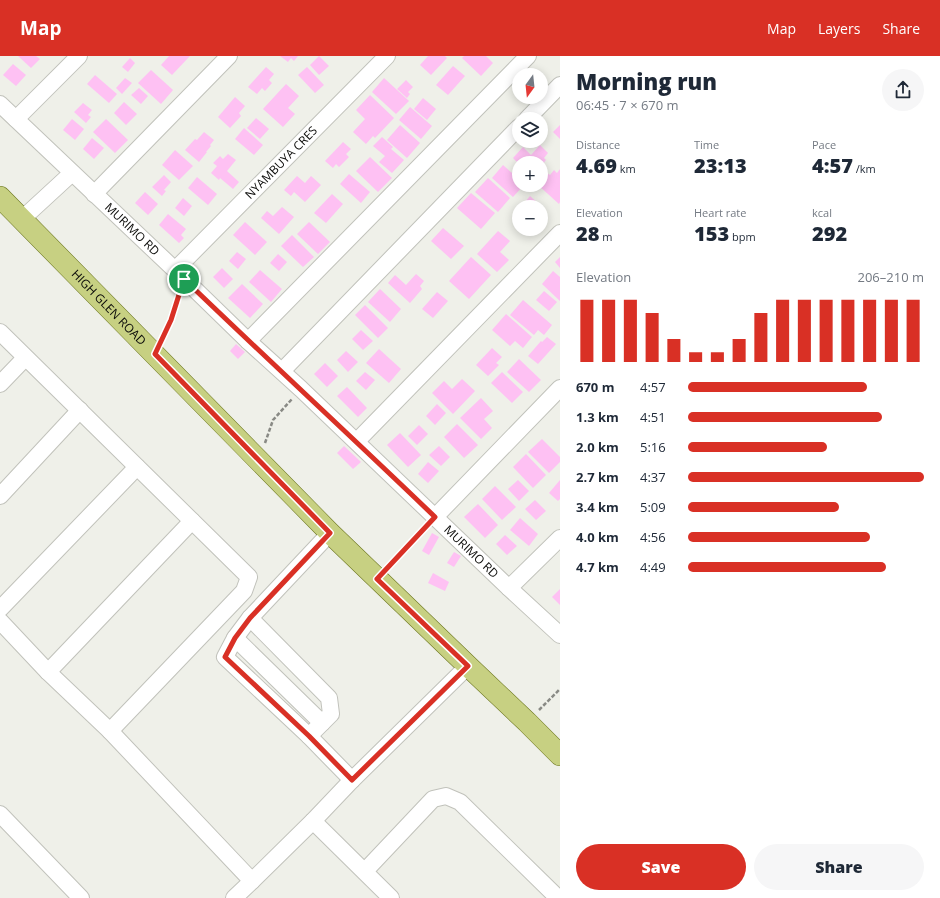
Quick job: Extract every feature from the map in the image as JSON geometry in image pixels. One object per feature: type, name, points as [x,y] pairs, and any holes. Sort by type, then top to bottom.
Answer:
[{"type":"main road","name":"HIGH GLEN ROAD","points":[[0,196],[330,533],[560,755]]},
{"type":"street","points":[[16,119],[79,56]]},
{"type":"street","points":[[94,194],[229,56]]},
{"type":"street","name":"NYAMBUYA CRES","points":[[180,275],[387,56]]},
{"type":"street","points":[[248,341],[528,56]]},
{"type":"street","points":[[534,112],[560,85]]},
{"type":"street","name":"MURIMO RD","points":[[0,104],[248,341],[282,371],[560,634]]},
{"type":"street","points":[[282,371],[512,134]]},
{"type":"street","points":[[22,219],[72,173]]},
{"type":"street","points":[[356,441],[560,233]]},
{"type":"street","points":[[0,332],[249,577],[244,591],[110,731]]},
{"type":"street","points":[[0,384],[25,358]]},
{"type":"street","points":[[435,517],[560,388]]},
{"type":"street","points":[[0,496],[80,410]]},
{"type":"street","points":[[0,609],[137,467]]},
{"type":"street","points":[[48,672],[192,521]]},
{"type":"street","points":[[330,533],[250,618],[235,638],[225,657],[309,736],[352,780]]},
{"type":"street","points":[[510,588],[560,538]]},
{"type":"street","points":[[250,618],[329,698],[331,714],[309,736]]},
{"type":"street","points":[[0,621],[48,672],[110,731],[252,881]]},
{"type":"street","points":[[235,638],[322,723]]},
{"type":"street","points":[[234,898],[468,666]]},
{"type":"street","points":[[365,871],[433,799],[446,796],[460,802],[558,898]]},
{"type":"street","points":[[0,814],[80,898]]},
{"type":"street","points":[[313,821],[392,898]]},
{"type":"path","points":[[155,354],[171,320],[180,275]]},
{"type":"path","points":[[259,461],[273,420],[301,389]]},
{"type":"path","points":[[377,579],[435,517]]},
{"type":"path","points":[[527,722],[560,689]]},
{"type":"building","points":[[18,56],[36,56],[40,59],[31,68]]},
{"type":"building","points":[[169,56],[190,56],[172,75],[161,65]]},
{"type":"building","points":[[280,56],[298,56],[294,61],[291,58],[288,62]]},
{"type":"building","points":[[319,56],[329,66],[319,75],[310,65]]},
{"type":"building","points":[[428,56],[445,56],[447,58],[431,75],[420,65]]},
{"type":"building","points":[[464,56],[486,56],[493,63],[481,76],[462,58]]},
{"type":"building","points":[[130,58],[135,63],[128,72],[122,67]]},
{"type":"building","points":[[13,64],[26,75],[16,86],[3,75]]},
{"type":"building","points":[[453,66],[465,76],[448,95],[436,85]]},
{"type":"building","points":[[266,67],[274,74],[269,80],[272,83],[265,91],[262,88],[257,94],[248,87]]},
{"type":"building","points":[[307,67],[324,85],[315,93],[298,75]]},
{"type":"building","points":[[151,70],[173,90],[161,104],[138,83]]},
{"type":"building","points":[[95,75],[117,94],[109,103],[87,84]]},
{"type":"building","points":[[125,78],[132,83],[122,94],[116,88]]},
{"type":"building","points":[[384,78],[409,101],[396,114],[372,92]]},
{"type":"building","points":[[406,80],[413,87],[408,92],[410,94],[407,98],[397,89]]},
{"type":"building","points":[[286,84],[299,96],[288,108],[295,114],[283,127],[263,109]]},
{"type":"building","points":[[139,88],[148,96],[141,104],[131,95]]},
{"type":"building","points":[[370,95],[394,118],[375,138],[373,136],[366,144],[353,132],[365,119],[356,110]]},
{"type":"building","points":[[235,97],[245,106],[239,113],[241,116],[230,128],[218,117]]},
{"type":"building","points":[[423,98],[436,109],[427,120],[414,109]]},
{"type":"building","points":[[124,102],[137,114],[126,125],[114,113]]},
{"type":"building","points":[[83,103],[92,110],[88,115],[91,117],[86,123],[74,112]]},
{"type":"building","points":[[410,107],[432,126],[421,139],[399,120]]},
{"type":"building","points":[[256,118],[269,129],[260,139],[247,128]]},
{"type":"building","points":[[72,119],[84,129],[75,140],[63,130]]},
{"type":"building","points":[[106,119],[128,140],[115,153],[93,132]]},
{"type":"building","points":[[400,125],[420,143],[407,158],[387,140]]},
{"type":"building","points":[[560,125],[560,139],[553,132]]},
{"type":"building","points":[[244,128],[263,145],[254,155],[235,139]]},
{"type":"building","points":[[204,132],[214,140],[199,162],[185,150]]},
{"type":"building","points":[[382,137],[393,147],[391,149],[404,160],[392,173],[379,162],[385,156],[373,146]]},
{"type":"building","points":[[92,138],[104,148],[94,159],[83,149]]},
{"type":"building","points":[[343,142],[351,149],[346,154],[349,157],[339,167],[336,164],[333,168],[325,161]]},
{"type":"building","points":[[522,148],[531,155],[537,148],[543,148],[548,153],[546,156],[515,156]]},
{"type":"building","points":[[175,150],[193,166],[179,180],[162,165]]},
{"type":"building","points":[[228,154],[236,160],[227,171],[239,182],[233,189],[220,178],[219,180],[211,173],[217,166],[213,163],[220,156],[223,159]]},
{"type":"building","points":[[370,157],[392,178],[378,192],[356,171]]},
{"type":"building","points":[[503,165],[512,173],[512,192],[518,192],[513,197],[492,178]]},
{"type":"building","points":[[560,169],[559,204],[546,192],[548,192],[548,174],[550,175],[554,170],[557,173]]},
{"type":"building","points":[[349,174],[370,192],[361,203],[340,184]]},
{"type":"building","points":[[164,175],[171,182],[164,190],[166,191],[162,196],[152,187]]},
{"type":"building","points":[[297,176],[305,183],[311,176],[321,185],[305,202],[294,192],[291,196],[284,190]]},
{"type":"building","points":[[197,177],[217,194],[208,205],[188,188]]},
{"type":"building","points":[[488,178],[510,198],[498,212],[475,192]]},
{"type":"building","points":[[145,192],[158,204],[148,215],[135,203]]},
{"type":"building","points":[[471,193],[495,213],[481,229],[457,208]]},
{"type":"building","points":[[332,194],[343,204],[326,223],[314,213]]},
{"type":"building","points":[[530,196],[534,200],[527,200]]},
{"type":"building","points":[[183,198],[192,206],[184,216],[175,208]]},
{"type":"building","points":[[282,207],[294,217],[279,234],[261,218],[267,211],[273,216]]},
{"type":"building","points":[[168,214],[186,229],[181,235],[184,238],[179,243],[159,225]]},
{"type":"building","points":[[245,222],[267,242],[255,255],[233,235]]},
{"type":"building","points":[[309,222],[330,242],[318,254],[297,234]]},
{"type":"building","points":[[443,228],[464,246],[451,259],[431,241]]},
{"type":"building","points":[[498,231],[510,241],[500,252],[509,260],[497,272],[477,254]]},
{"type":"building","points":[[292,235],[314,257],[303,267],[281,246]]},
{"type":"building","points":[[237,252],[246,259],[238,269],[229,261]]},
{"type":"building","points":[[278,254],[287,262],[279,271],[270,263]]},
{"type":"building","points":[[471,257],[491,275],[469,299],[449,281]]},
{"type":"building","points":[[560,257],[560,268],[555,262]]},
{"type":"building","points":[[222,268],[233,279],[224,288],[213,277]]},
{"type":"building","points":[[260,270],[282,289],[271,302],[249,282]]},
{"type":"building","points":[[553,271],[560,277],[560,301],[542,284]]},
{"type":"building","points":[[416,274],[424,281],[420,286],[422,289],[410,303],[388,283],[395,275],[406,285]]},
{"type":"building","points":[[242,284],[263,304],[250,318],[228,298]]},
{"type":"building","points":[[380,289],[401,309],[390,322],[368,302]]},
{"type":"building","points":[[544,291],[557,302],[549,311],[536,300]]},
{"type":"building","points":[[437,292],[448,301],[433,318],[422,309]]},
{"type":"building","points":[[523,300],[552,325],[544,335],[538,330],[534,335],[510,315]]},
{"type":"building","points":[[365,305],[388,328],[378,338],[355,315]]},
{"type":"building","points":[[506,314],[532,337],[523,348],[515,341],[510,346],[492,330]]},
{"type":"building","points":[[361,330],[373,341],[363,350],[352,339]]},
{"type":"building","points":[[547,337],[556,344],[538,364],[528,356],[541,341],[542,342]]},
{"type":"building","points":[[236,344],[245,352],[238,359],[230,351]]},
{"type":"building","points":[[492,348],[502,357],[496,363],[499,365],[488,376],[476,365]]},
{"type":"building","points":[[379,349],[401,369],[389,383],[366,363]]},
{"type":"building","points":[[346,351],[358,362],[348,372],[337,360]]},
{"type":"building","points":[[519,359],[541,380],[529,392],[507,372]]},
{"type":"building","points":[[325,363],[338,376],[327,387],[314,374]]},
{"type":"building","points":[[365,372],[375,380],[366,390],[356,381]]},
{"type":"building","points":[[502,372],[523,392],[512,403],[491,383]]},
{"type":"building","points":[[462,379],[475,391],[453,414],[432,393],[444,381],[452,389]]},
{"type":"building","points":[[347,387],[367,408],[358,417],[337,396]]},
{"type":"building","points":[[481,398],[493,411],[484,419],[492,428],[481,439],[460,418]]},
{"type":"building","points":[[437,404],[446,413],[435,425],[426,416]]},
{"type":"building","points":[[457,424],[478,445],[464,458],[444,437]]},
{"type":"building","points":[[419,425],[428,434],[417,445],[408,436]]},
{"type":"building","points":[[400,433],[421,455],[408,467],[387,445]]},
{"type":"building","points":[[542,439],[560,457],[560,462],[549,473],[528,452]]},
{"type":"building","points":[[344,446],[361,462],[353,469],[337,453]]},
{"type":"building","points":[[439,446],[450,457],[441,466],[429,455]]},
{"type":"building","points":[[526,454],[546,475],[533,488],[513,467]]},
{"type":"building","points":[[428,462],[439,471],[428,483],[418,474]]},
{"type":"building","points":[[518,480],[529,491],[519,501],[508,489]]},
{"type":"building","points":[[560,480],[560,499],[558,501],[549,493]]},
{"type":"building","points":[[495,486],[516,507],[502,520],[482,499]]},
{"type":"building","points":[[535,500],[546,511],[536,520],[525,509]]},
{"type":"building","points":[[478,504],[498,525],[485,538],[464,517]]},
{"type":"building","points":[[520,518],[538,534],[529,546],[510,530]]},
{"type":"building","points":[[432,533],[439,537],[429,555],[422,551]]},
{"type":"building","points":[[505,535],[517,546],[507,555],[496,544]]},
{"type":"building","points":[[454,552],[461,556],[454,567],[447,563]]},
{"type":"building","points":[[433,573],[449,582],[445,591],[428,583]]},
{"type":"building","points":[[560,589],[560,605],[552,597]]},
{"type":"route","points":[[184,279],[435,517],[377,579],[468,666],[352,780],[309,736],[225,657],[235,638],[250,618],[330,533],[155,354],[171,320],[184,279]]}]
